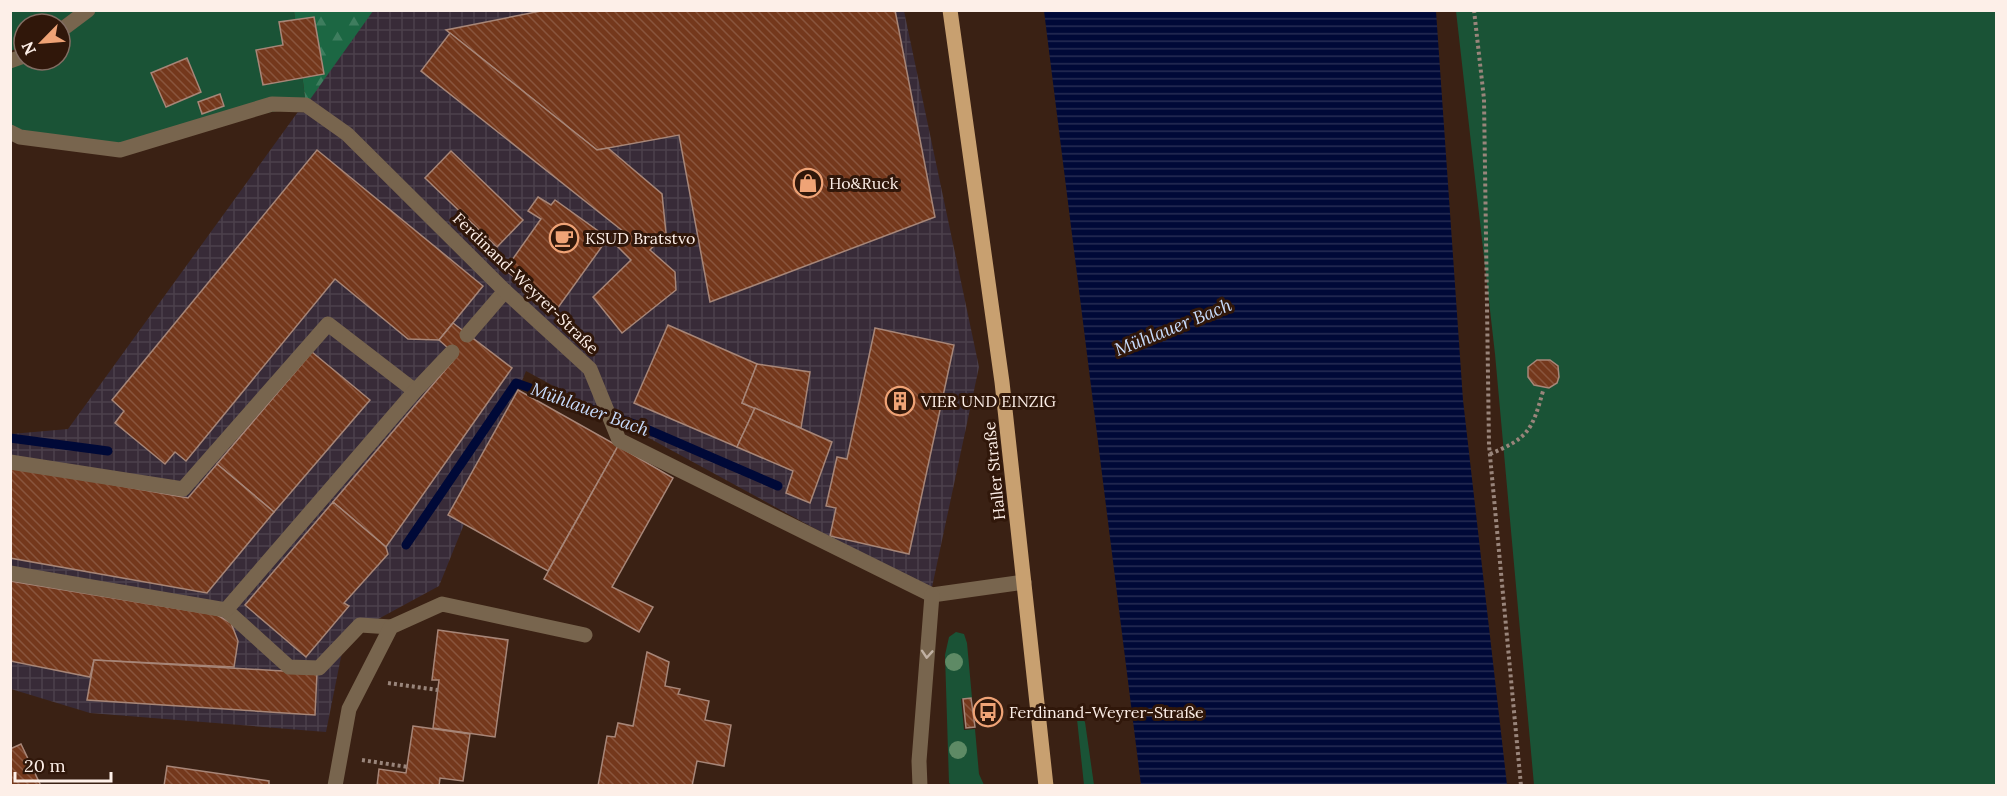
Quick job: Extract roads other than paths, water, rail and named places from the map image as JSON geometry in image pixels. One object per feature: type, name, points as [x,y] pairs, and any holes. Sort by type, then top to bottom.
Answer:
[{"type":"main road","name":"Haller Straße","points":[[950,10],[1002,382],[1046,786]]},
{"type":"street","points":[[72,22],[88,10]]},
{"type":"street","name":"Ferdinand-Weyrer-Straße","points":[[10,132],[20,137],[120,150],[272,104],[306,105],[347,134],[505,291],[590,369],[619,440],[932,596]]},
{"type":"street","points":[[467,334],[505,291]]},
{"type":"street","points":[[10,462],[183,489],[328,324],[415,391]]},
{"type":"street","points":[[226,610],[415,391],[452,352]]},
{"type":"street","points":[[10,573],[226,610],[289,667],[319,668],[360,625],[391,627],[442,604],[585,635]]},
{"type":"street","points":[[920,786],[919,761],[932,596],[1024,582]]},
{"type":"street","points":[[335,786],[349,709],[391,627]]},
{"type":"water","points":[[1044,11],[1436,11],[1463,400],[1507,785],[1141,785]]},
{"type":"waterway","name":"Mühlauer Bach","points":[[406,545],[516,383],[637,425],[778,486]]},
{"type":"waterway","name":"Mühlauer Bach","points":[[10,438],[108,451]]},
{"type":"place","name":"Ho&Ruck","points":[[808,183]]},
{"type":"place","name":"KSUD Bratstvo","points":[[564,238]]},
{"type":"place","name":"VIER UND EINZIG","points":[[900,401]]},
{"type":"place","name":"Ferdinand-Weyrer-Straße","points":[[988,712]]}]
